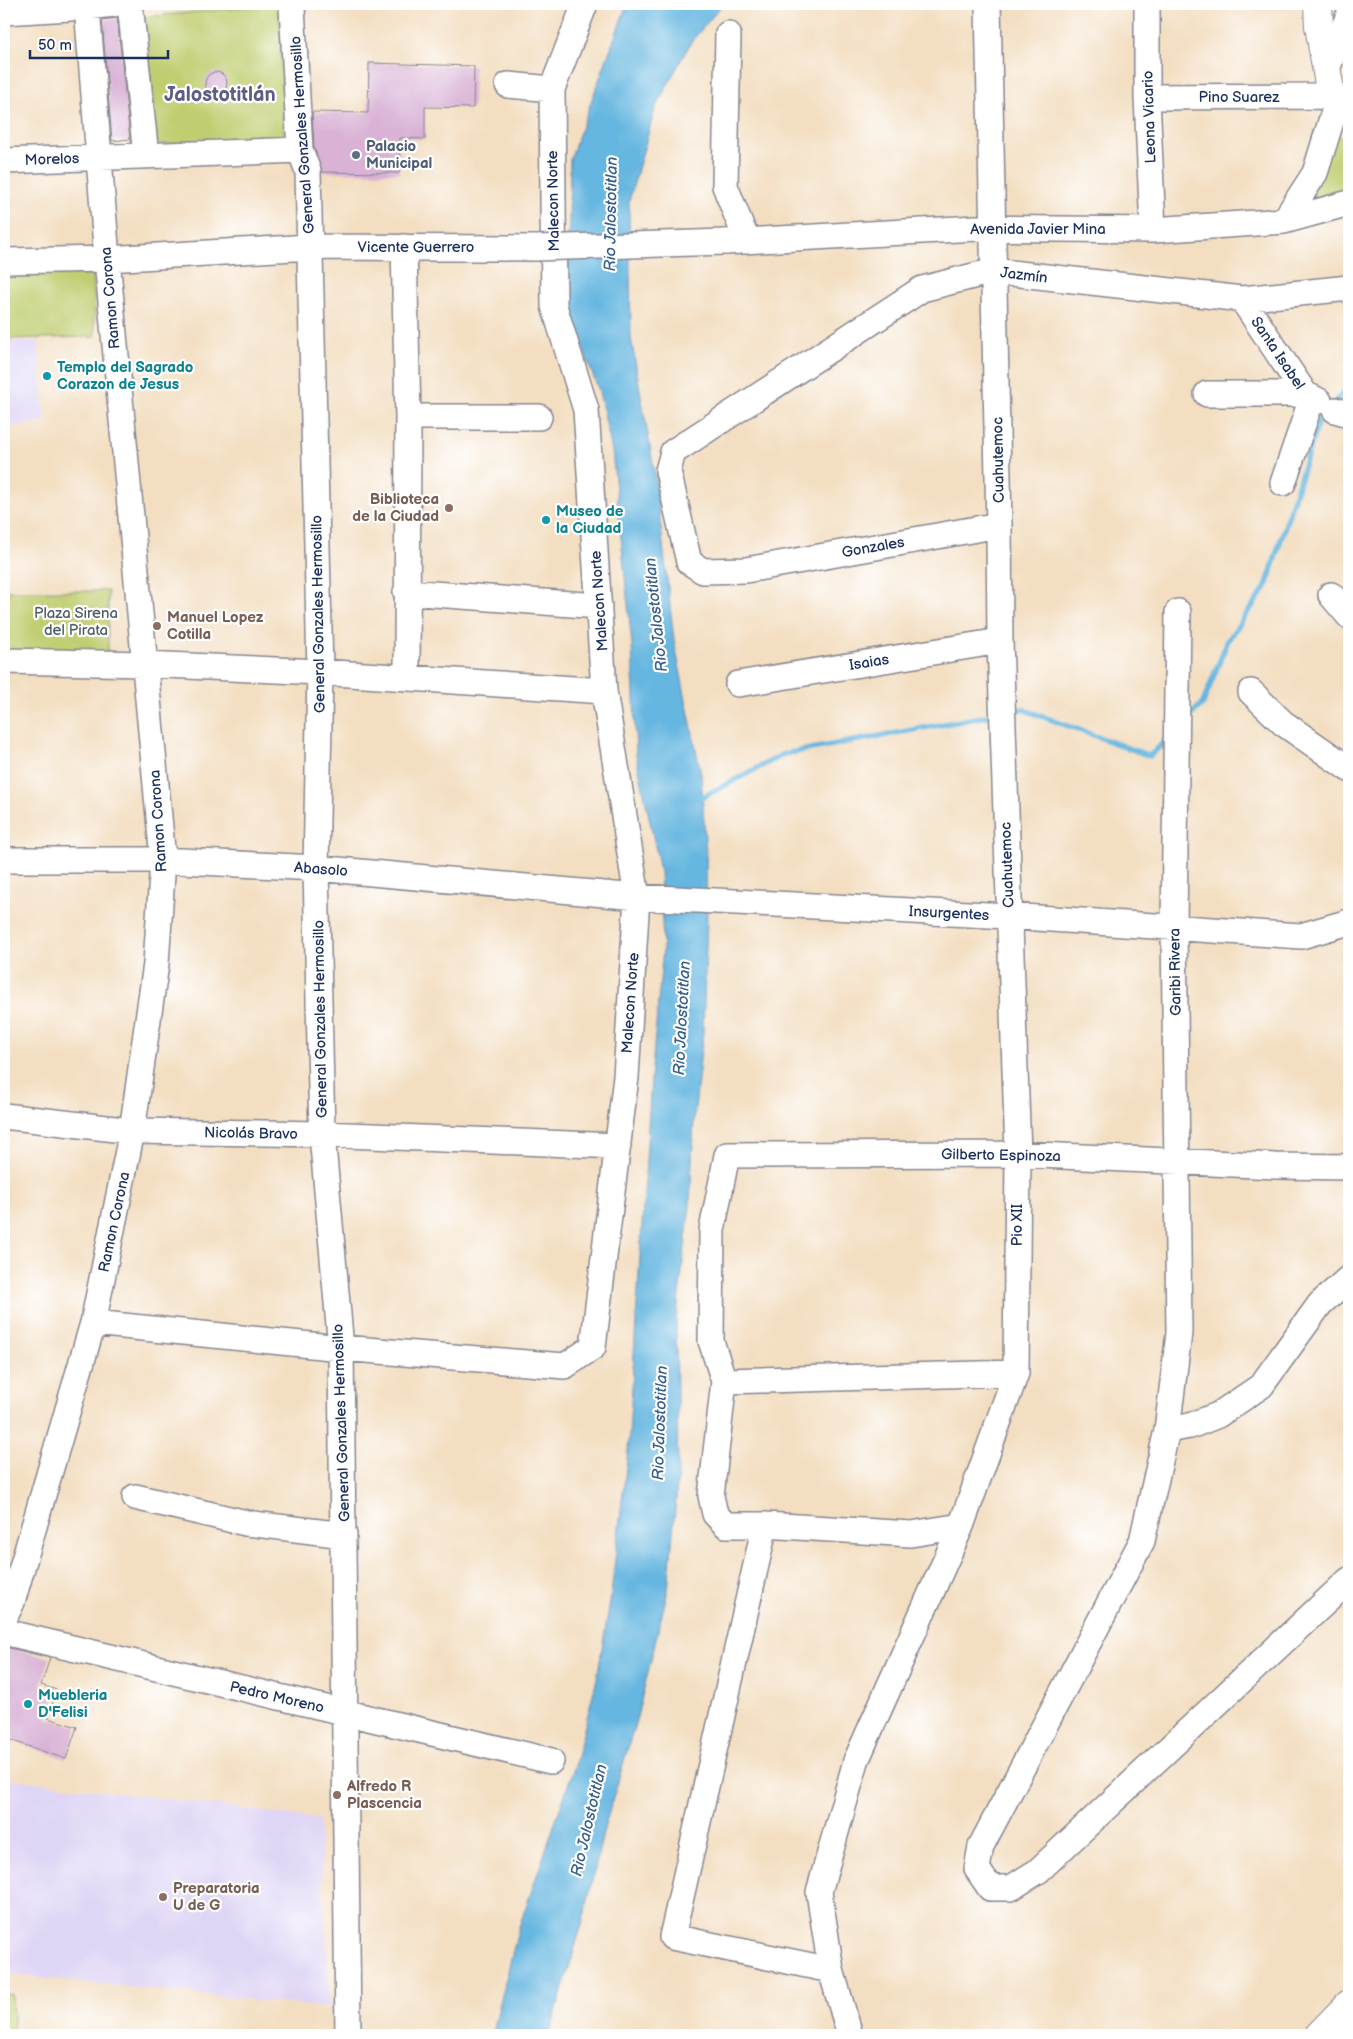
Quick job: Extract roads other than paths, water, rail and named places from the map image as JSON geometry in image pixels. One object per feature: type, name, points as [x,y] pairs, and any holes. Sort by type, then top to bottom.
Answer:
[{"type":"main road","points":[[1318,4],[1336,95]]},
{"type":"main road","points":[[1319,2035],[1349,2004]]},
{"type":"street","name":"General Gonzales Hermosillo","points":[[294,4],[292,7],[300,150],[308,171],[310,247],[320,672],[316,868],[322,1134],[341,1348],[348,2035]]},
{"type":"street","name":"Malecon Norte","points":[[93,1323],[341,1348],[565,1366],[594,1347],[645,897],[604,691],[586,410],[554,306],[552,89],[585,4]]},
{"type":"street","name":"Cuahutemoc","points":[[988,4],[1000,525],[1001,700],[1008,916]]},
{"type":"street","name":"Leona Vicario","points":[[1148,4],[1147,97],[1154,230]]},
{"type":"street","points":[[4,12],[86,7],[125,8],[146,156]]},
{"type":"street","name":"Ramon Corona","points":[[4,1619],[12,1602],[93,1323],[132,1131],[156,964],[163,860],[107,259],[86,7]]},
{"type":"street","points":[[1284,221],[1316,174],[1336,95],[1349,15]]},
{"type":"street","points":[[728,34],[725,186],[736,242]]},
{"type":"street","points":[[508,86],[552,89]]},
{"type":"street","name":"Pino Suarez","points":[[1147,97],[1336,95]]},
{"type":"street","name":"Morelos","points":[[4,161],[300,150]]},
{"type":"street","name":"Avenida Javier Mina","points":[[736,242],[992,229],[1154,230],[1284,221],[1349,203]]},
{"type":"street","name":"Vicente Guerrero","points":[[4,261],[107,259],[310,247],[536,248],[736,242]]},
{"type":"street","points":[[404,247],[408,417],[407,678]]},
{"type":"street","name":"Jazmín","points":[[746,570],[703,571],[689,562],[668,471],[672,452],[922,290],[993,272],[1242,299],[1349,288]]},
{"type":"street","name":"Santa Isabel","points":[[1242,299],[1324,403]]},
{"type":"street","points":[[1207,394],[1324,403],[1283,483]]},
{"type":"street","points":[[408,417],[539,417]]},
{"type":"street","name":"Gonzales","points":[[746,570],[1000,525]]},
{"type":"street","points":[[406,592],[599,606]]},
{"type":"street","points":[[1349,592],[1331,595],[1349,616]]},
{"type":"street","name":"Garibi Rivera","points":[[1178,612],[1174,927],[1179,1333],[1167,1430],[1142,1541],[980,1846],[977,1869],[990,1888],[1010,1888],[1038,1871],[1349,1580]]},
{"type":"street","name":"Isaias","points":[[738,684],[1000,641]]},
{"type":"street","points":[[4,661],[144,664],[320,672],[604,691]]},
{"type":"street","points":[[1251,692],[1283,723],[1349,769]]},
{"type":"street","name":"Abasolo","points":[[4,860],[163,860],[316,868],[645,897]]},
{"type":"street","name":"Insurgentes","points":[[645,897],[1008,916],[1301,936],[1349,922]]},
{"type":"street","name":"Pio XII","points":[[850,2035],[831,1970],[819,1892],[856,1761],[961,1526],[1016,1373],[1018,1154],[1008,916]]},
{"type":"street","name":"Nicolás Bravo","points":[[4,1116],[132,1131],[322,1134],[618,1146]]},
{"type":"street","name":"Gilberto Espinoza","points":[[724,1381],[711,1341],[712,1230],[727,1155],[1018,1154],[1276,1166],[1349,1167]]},
{"type":"street","points":[[1167,1430],[1190,1426],[1218,1415],[1261,1386],[1320,1304],[1349,1278]]},
{"type":"street","points":[[961,1526],[911,1534],[765,1525],[726,1525],[715,1514],[711,1496],[724,1381],[1016,1373]]},
{"type":"street","points":[[135,1497],[246,1523],[344,1535]]},
{"type":"street","points":[[765,1525],[672,1937],[831,1970]]},
{"type":"street","name":"Pedro Moreno","points":[[4,1632],[551,1761]]},
{"type":"water","name":"Rio Jalostotitlan","points":[[627,4],[723,4],[691,42],[656,106],[629,201],[631,338],[655,475],[674,640],[701,774],[706,854],[707,919],[703,1031],[694,1119],[690,1206],[676,1320],[678,1475],[668,1590],[637,1717],[604,1829],[584,1917],[549,2035],[492,2035],[519,1927],[575,1765],[597,1678],[610,1602],[628,1451],[651,1079],[663,948],[660,870],[636,755],[632,644],[612,451],[599,391],[571,317],[566,261],[570,159]]},
{"type":"waterway","points":[[1334,403],[1349,387]]},
{"type":"waterway","points":[[1184,722],[1203,703],[1228,640],[1266,587],[1319,418],[1327,410]]},
{"type":"waterway","points":[[1009,711],[1022,709],[1150,756],[1169,737]]},
{"type":"waterway","points":[[697,800],[784,754],[998,714]]},
{"type":"place","name":"Palacio Municipal","points":[[356,155]]},
{"type":"place","name":"Templo del Sagrado Corazon de Jesus","points":[[47,376]]},
{"type":"place","name":"Biblioteca de la Ciudad","points":[[449,508]]},
{"type":"place","name":"Museo de la Ciudad","points":[[546,520]]},
{"type":"place","name":"Manuel Lopez Cotilla","points":[[157,626]]},
{"type":"place","name":"Muebleria D'Felisi","points":[[28,1704]]},
{"type":"place","name":"Alfredo R Plascencia","points":[[337,1795]]},
{"type":"place","name":"Preparatoria U de G","points":[[163,1897]]},
{"type":"district","name":"Jalostotitlán","points":[[220,94]]},
{"type":"park label","name":"Plaza Sirena del Pirata","points":[[76,622]]}]
